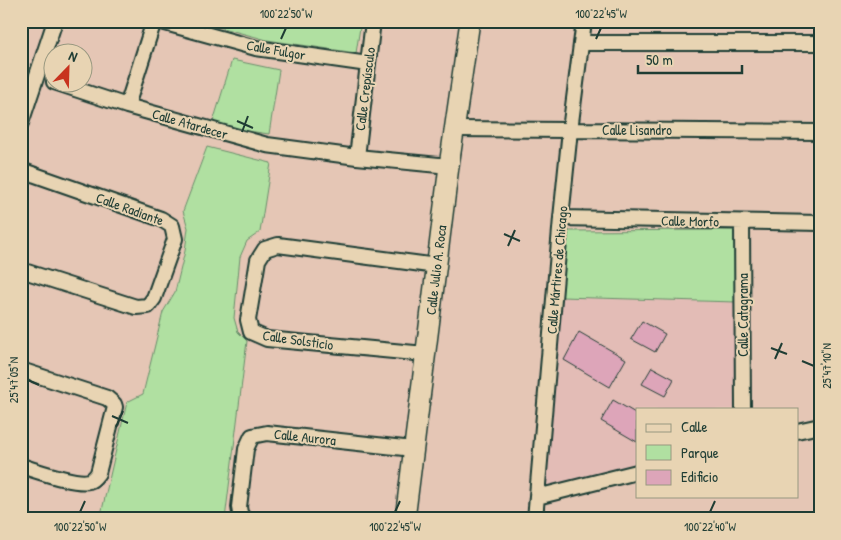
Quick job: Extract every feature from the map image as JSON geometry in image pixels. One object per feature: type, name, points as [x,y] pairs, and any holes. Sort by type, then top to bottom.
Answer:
[{"type":"street","points":[[21,123],[55,21]]},
{"type":"street","points":[[126,106],[156,21]]},
{"type":"street","name":"Calle Fulgor","points":[[156,21],[256,48],[368,64]]},
{"type":"street","name":"Calle Crepúsculo","points":[[357,157],[373,21]]},
{"type":"street","name":"Calle Julio A. Roca","points":[[405,519],[449,166],[470,21]]},
{"type":"street","name":"Calle Mártires de Chicago","points":[[535,519],[561,218],[584,21]]},
{"type":"street","points":[[581,44],[820,43]]},
{"type":"street","name":"Calle Atardecer","points":[[36,77],[42,79]]},
{"type":"street","name":"Calle Atardecer","points":[[83,92],[126,106],[267,145],[357,157],[449,166]]},
{"type":"street","name":"Calle Lisandro","points":[[454,129],[820,132]]},
{"type":"street","name":"Calle Radiante","points":[[21,170],[161,219],[172,226],[175,239],[154,298],[148,306],[136,307],[21,270]]},
{"type":"street","name":"Calle Morfo","points":[[561,218],[820,223]]},
{"type":"street","name":"Calle Catagrama","points":[[742,222],[743,408]]},
{"type":"street","name":"Calle Solsticio","points":[[425,354],[267,339],[251,332],[248,320],[258,260],[265,249],[272,246],[278,245],[437,266]]},
{"type":"street","points":[[21,370],[106,398],[114,404],[115,408],[98,473],[94,479],[76,482],[21,466]]},
{"type":"street","points":[[798,431],[820,426]]},
{"type":"street","name":"Calle Aurora","points":[[244,519],[239,507],[246,448],[252,436],[259,434],[413,449]]},
{"type":"street","points":[[536,497],[636,472]]},
{"type":"shaded area","points":[[561,297],[736,302],[736,408],[636,408],[636,468],[543,492]]},
{"type":"green space","points":[[196,21],[361,21],[356,53],[267,40]]},
{"type":"green space","points":[[232,60],[279,70],[269,134],[241,130],[213,122]]},
{"type":"green space","points":[[207,147],[271,163],[260,232],[247,241],[240,257],[234,318],[238,332],[247,341],[225,519],[100,519],[127,402],[143,394],[163,312],[175,292],[185,251],[188,228],[183,211]]},
{"type":"green space","points":[[736,230],[736,302],[561,297],[568,231]]},
{"type":"building","points":[[642,321],[665,334],[655,352],[631,339]]},
{"type":"building","points":[[579,332],[626,359],[610,387],[564,360]]},
{"type":"building","points":[[652,367],[674,379],[665,396],[642,384]]},
{"type":"building","points":[[613,400],[636,413],[636,441],[601,421]]}]
